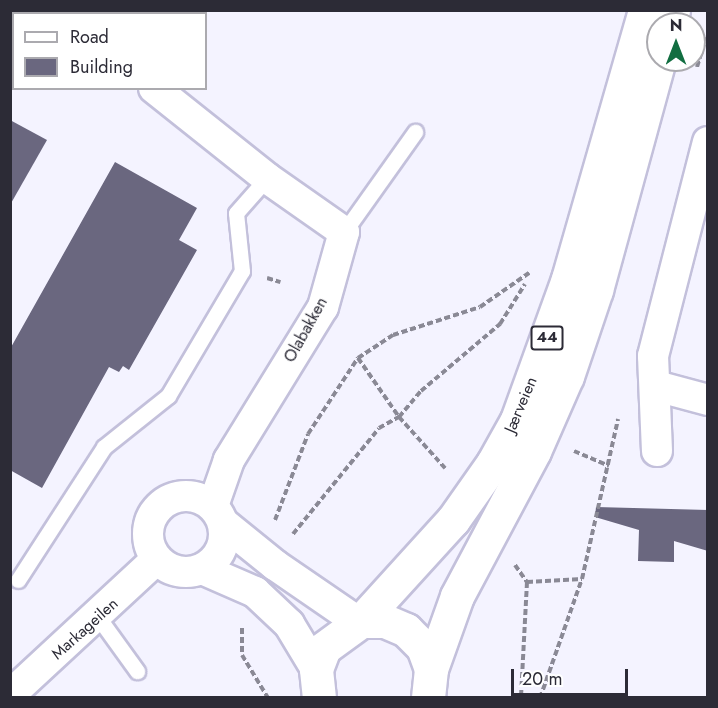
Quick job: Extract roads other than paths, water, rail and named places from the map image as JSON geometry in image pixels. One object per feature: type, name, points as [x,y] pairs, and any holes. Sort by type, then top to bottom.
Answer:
[{"type":"main road","name":"Jærveien","points":[[360,622],[453,520],[493,463],[517,420],[568,279],[645,10]]},
{"type":"main road","name":"Jærveien","points":[[434,685],[457,596],[534,451],[567,376],[596,290],[656,72]]},
{"type":"main road","name":"44","points":[[317,690],[324,648],[360,622],[385,621],[406,630],[423,647],[434,685]]},
{"type":"street","points":[[157,90],[267,178],[344,231]]},
{"type":"street","points":[[657,451],[653,356],[708,142]]},
{"type":"street","name":"Olabakken","points":[[218,515],[229,460],[323,306],[344,231]]},
{"type":"street","points":[[656,386],[708,400]]},
{"type":"street","points":[[317,690],[289,624],[255,592],[202,569],[180,573],[156,560],[147,531],[158,507],[188,495],[360,622]]},
{"type":"street","points":[[202,569],[221,550],[218,515]]},
{"type":"street","name":"Markageilen","points":[[10,695],[98,617],[156,560]]},
{"type":"lane","points":[[344,231],[415,132]]},
{"type":"lane","points":[[18,580],[104,447],[168,396],[242,271],[236,213],[267,178]]},
{"type":"lane","points":[[98,617],[137,671]]}]
